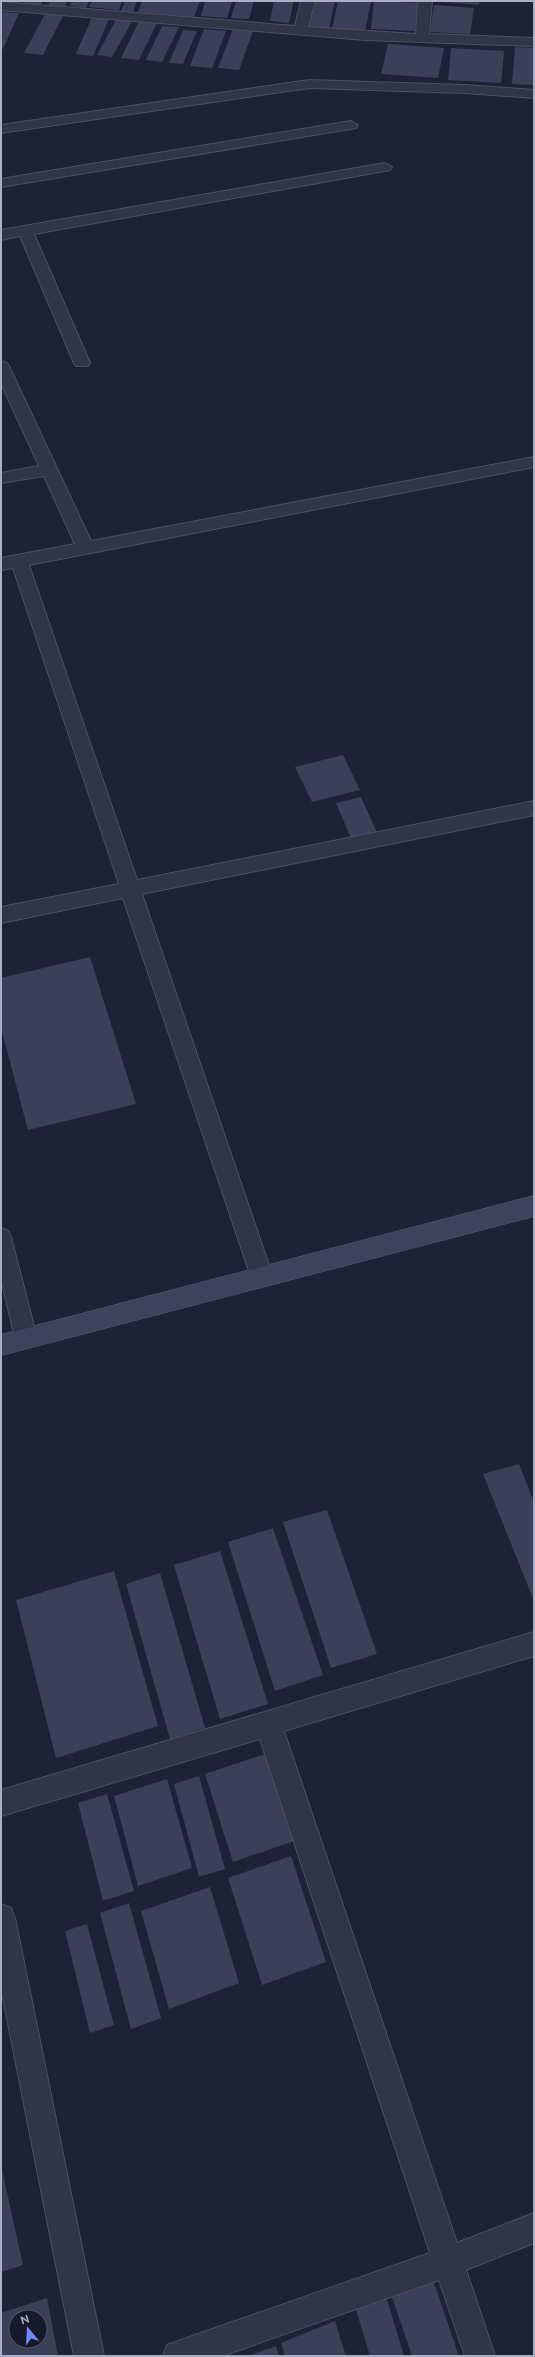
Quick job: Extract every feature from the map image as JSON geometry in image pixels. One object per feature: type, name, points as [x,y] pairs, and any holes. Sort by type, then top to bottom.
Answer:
[{"type":"street","points":[[301,30],[308,1]]},
{"type":"street","points":[[422,38],[425,1]]},
{"type":"street","points":[[1,6],[365,36],[534,42]]},
{"type":"street","points":[[1,129],[309,84],[464,89],[534,94]]},
{"type":"street","points":[[1,183],[351,125]]},
{"type":"street","points":[[1,235],[385,167]]},
{"type":"street","points":[[25,231],[82,363]]},
{"type":"street","points":[[1,366],[86,548]]},
{"type":"street","points":[[1,564],[534,462]]},
{"type":"street","points":[[1,478],[50,470]]},
{"type":"street","points":[[19,561],[262,1277]]},
{"type":"street","points":[[1,915],[534,808]]},
{"type":"street","points":[[1,1345],[534,1206]]},
{"type":"street","points":[[1,1803],[534,1644]]},
{"type":"street","points":[[268,1723],[447,2262],[480,2356]]},
{"type":"street","points":[[1,1918],[89,2356]]},
{"type":"street","points":[[178,2356],[447,2262],[534,2228]]},
{"type":"lane","points":[[1,1237],[26,1338]]},
{"type":"building","points":[[25,1],[43,1],[41,5],[24,3]]},
{"type":"building","points":[[50,1],[67,1],[65,8],[48,6]]},
{"type":"building","points":[[72,1],[89,1],[86,8],[70,6]]},
{"type":"building","points":[[92,1],[122,1],[119,10],[89,7]]},
{"type":"building","points":[[125,1],[137,1],[133,12],[121,11]]},
{"type":"building","points":[[142,1],[200,1],[194,17],[138,12]]},
{"type":"building","points":[[205,1],[232,1],[227,18],[201,16]]},
{"type":"building","points":[[236,1],[254,1],[249,19],[231,18]]},
{"type":"building","points":[[274,1],[294,1],[289,23],[270,21]]},
{"type":"building","points":[[313,1],[335,1],[329,28],[307,26]]},
{"type":"building","points":[[338,1],[371,1],[365,31],[332,29]]},
{"type":"building","points":[[374,1],[419,3],[415,31],[371,29]]},
{"type":"building","points":[[433,1],[480,1],[479,5]]},
{"type":"building","points":[[434,5],[474,8],[470,34],[430,32]]},
{"type":"building","points":[[1,12],[19,13],[3,49],[1,49]]},
{"type":"building","points":[[45,14],[63,16],[43,55],[24,53]]},
{"type":"building","points":[[92,17],[109,19],[93,56],[76,54]]},
{"type":"building","points":[[117,18],[133,20],[112,57],[97,55]]},
{"type":"building","points":[[139,21],[157,23],[139,60],[121,58]]},
{"type":"building","points":[[162,26],[179,27],[162,62],[146,60]]},
{"type":"building","points":[[204,29],[226,31],[212,68],[190,66]]},
{"type":"building","points":[[233,29],[253,31],[239,70],[218,68]]},
{"type":"building","points":[[183,30],[197,31],[183,64],[169,63]]},
{"type":"building","points":[[388,44],[444,48],[438,78],[381,74]]},
{"type":"building","points":[[515,47],[534,48],[534,85],[512,84]]},
{"type":"building","points":[[451,48],[504,51],[501,83],[448,80]]},
{"type":"building","points":[[343,755],[360,790],[312,802],[295,767]]},
{"type":"building","points":[[361,797],[379,837],[353,843],[336,803]]},
{"type":"building","points":[[90,957],[136,1104],[28,1130],[1,1028],[1,978]]},
{"type":"building","points":[[519,1464],[534,1502],[534,1601],[483,1474]]},
{"type":"building","points":[[327,1510],[377,1654],[331,1668],[283,1522]]},
{"type":"building","points":[[273,1528],[323,1675],[275,1691],[228,1542]]},
{"type":"building","points":[[220,1551],[268,1704],[220,1719],[174,1565]]},
{"type":"building","points":[[114,1571],[158,1726],[56,1758],[16,1600]]},
{"type":"building","points":[[160,1573],[205,1728],[170,1739],[126,1584]]},
{"type":"building","points":[[268,1753],[297,1840],[233,1862],[205,1774]]},
{"type":"building","points":[[199,1776],[225,1869],[199,1877],[174,1784]]},
{"type":"building","points":[[167,1779],[192,1868],[138,1886],[114,1796]]},
{"type":"building","points":[[107,1794],[134,1891],[103,1901],[78,1803]]},
{"type":"building","points":[[291,1856],[326,1962],[262,1985],[228,1878]]},
{"type":"building","points":[[210,1887],[239,1983],[169,2009],[141,1911]]},
{"type":"building","points":[[129,1903],[161,2018],[131,2029],[100,1913]]},
{"type":"building","points":[[87,1924],[114,2025],[90,2033],[65,1931]]},
{"type":"building","points":[[1,2165],[23,2265],[1,2272]]},
{"type":"building","points":[[431,2274],[459,2356],[412,2356],[390,2291]]},
{"type":"building","points":[[385,2293],[404,2356],[370,2356],[354,2303]]},
{"type":"building","points":[[47,2298],[58,2356],[1,2356],[1,2313],[8,2311],[8,2349],[48,2349],[48,2309],[13,2309]]},
{"type":"building","points":[[335,2321],[346,2356],[285,2356],[281,2343]]},
{"type":"building","points":[[276,2346],[279,2356],[248,2356]]}]
